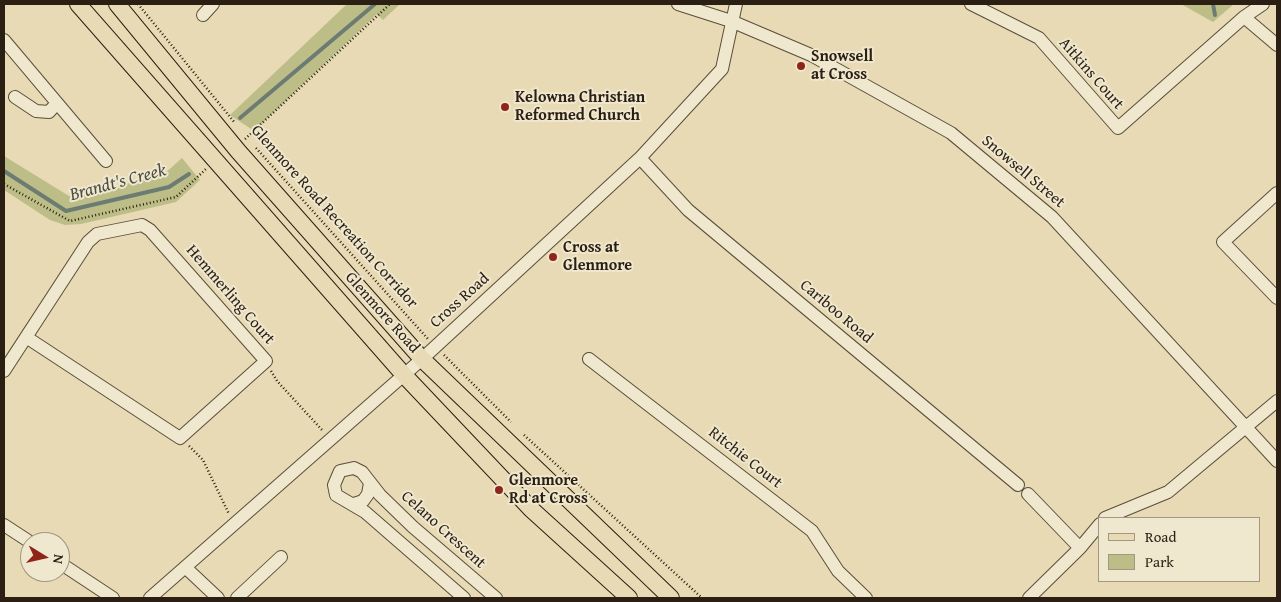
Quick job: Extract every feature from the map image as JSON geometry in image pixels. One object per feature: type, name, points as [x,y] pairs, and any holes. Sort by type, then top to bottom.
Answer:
[{"type":"main road","name":"Glenmore Road","points":[[78,4],[404,375],[531,510],[629,598]]},
{"type":"main road","name":"Glenmore Road","points":[[117,4],[238,151],[422,359],[671,598]]},
{"type":"street","points":[[203,15],[213,4]]},
{"type":"street","name":"Snowsell Street","points":[[678,4],[731,21],[811,54],[951,133],[1052,217],[1277,461]]},
{"type":"street","name":"Cross Road","points":[[150,598],[422,359],[640,158],[722,69],[736,4]]},
{"type":"street","name":"Aitkins Court","points":[[971,4],[1039,38],[1118,128],[1244,17]]},
{"type":"street","points":[[1263,4],[1244,17],[1277,45]]},
{"type":"street","points":[[4,40],[106,161]]},
{"type":"street","points":[[15,97],[36,111],[49,112],[57,103]]},
{"type":"street","name":"Cariboo Road","points":[[640,158],[688,210],[1018,485]]},
{"type":"street","points":[[1277,193],[1223,242],[1277,298]]},
{"type":"street","name":"Hemmerling Court","points":[[4,371],[88,242],[97,234],[142,225],[150,230],[266,361],[180,438]]},
{"type":"street","points":[[26,337],[180,438]]},
{"type":"street","name":"Ritchie Court","points":[[589,359],[812,531],[838,571],[866,598]]},
{"type":"street","points":[[1107,517],[1168,492],[1247,428],[1277,400]]},
{"type":"street","name":"Celano Crescent","points":[[464,598],[354,504],[342,500],[336,495],[334,485],[340,471],[354,468],[362,472],[370,483],[413,527],[496,598]]},
{"type":"street","points":[[354,504],[363,501],[368,494],[370,483]]},
{"type":"street","points":[[1028,494],[1080,548]]},
{"type":"street","points":[[4,525],[20,535]]},
{"type":"street","points":[[1029,598],[1080,548],[1098,526]]},
{"type":"street","points":[[237,598],[281,557]]},
{"type":"street","points":[[185,567],[218,598]]},
{"type":"street","points":[[70,569],[113,598]]},
{"type":"path","name":"Glenmore Road Recreation Corridor","points":[[138,4],[246,137],[434,346],[517,429],[702,598]]},
{"type":"path","points":[[266,361],[277,381],[331,440]]},
{"type":"path","points":[[180,438],[202,460],[234,524]]},
{"type":"green space","points":[[347,4],[400,4],[383,20],[377,14],[254,131],[230,115]]},
{"type":"green space","points":[[1181,4],[1234,4],[1213,22]]},
{"type":"green space","points":[[4,156],[69,196],[162,176],[182,158],[200,180],[176,202],[81,224],[65,225],[50,220],[4,190]]},
{"type":"waterway","name":"Brandt's Creek","points":[[240,118],[375,4]]},
{"type":"waterway","name":"Brandt's Creek","points":[[1213,4],[1215,15]]},
{"type":"waterway","name":"Brandt's Creek","points":[[4,171],[66,211],[169,187],[189,174]]},
{"type":"place","name":"Snowsell at Cross","points":[[801,66]]},
{"type":"place","name":"Kelowna Christian Reformed Church","points":[[505,107]]},
{"type":"place","name":"Cross at Glenmore","points":[[553,257]]},
{"type":"place","name":"Glenmore Rd at Cross","points":[[499,490]]}]
